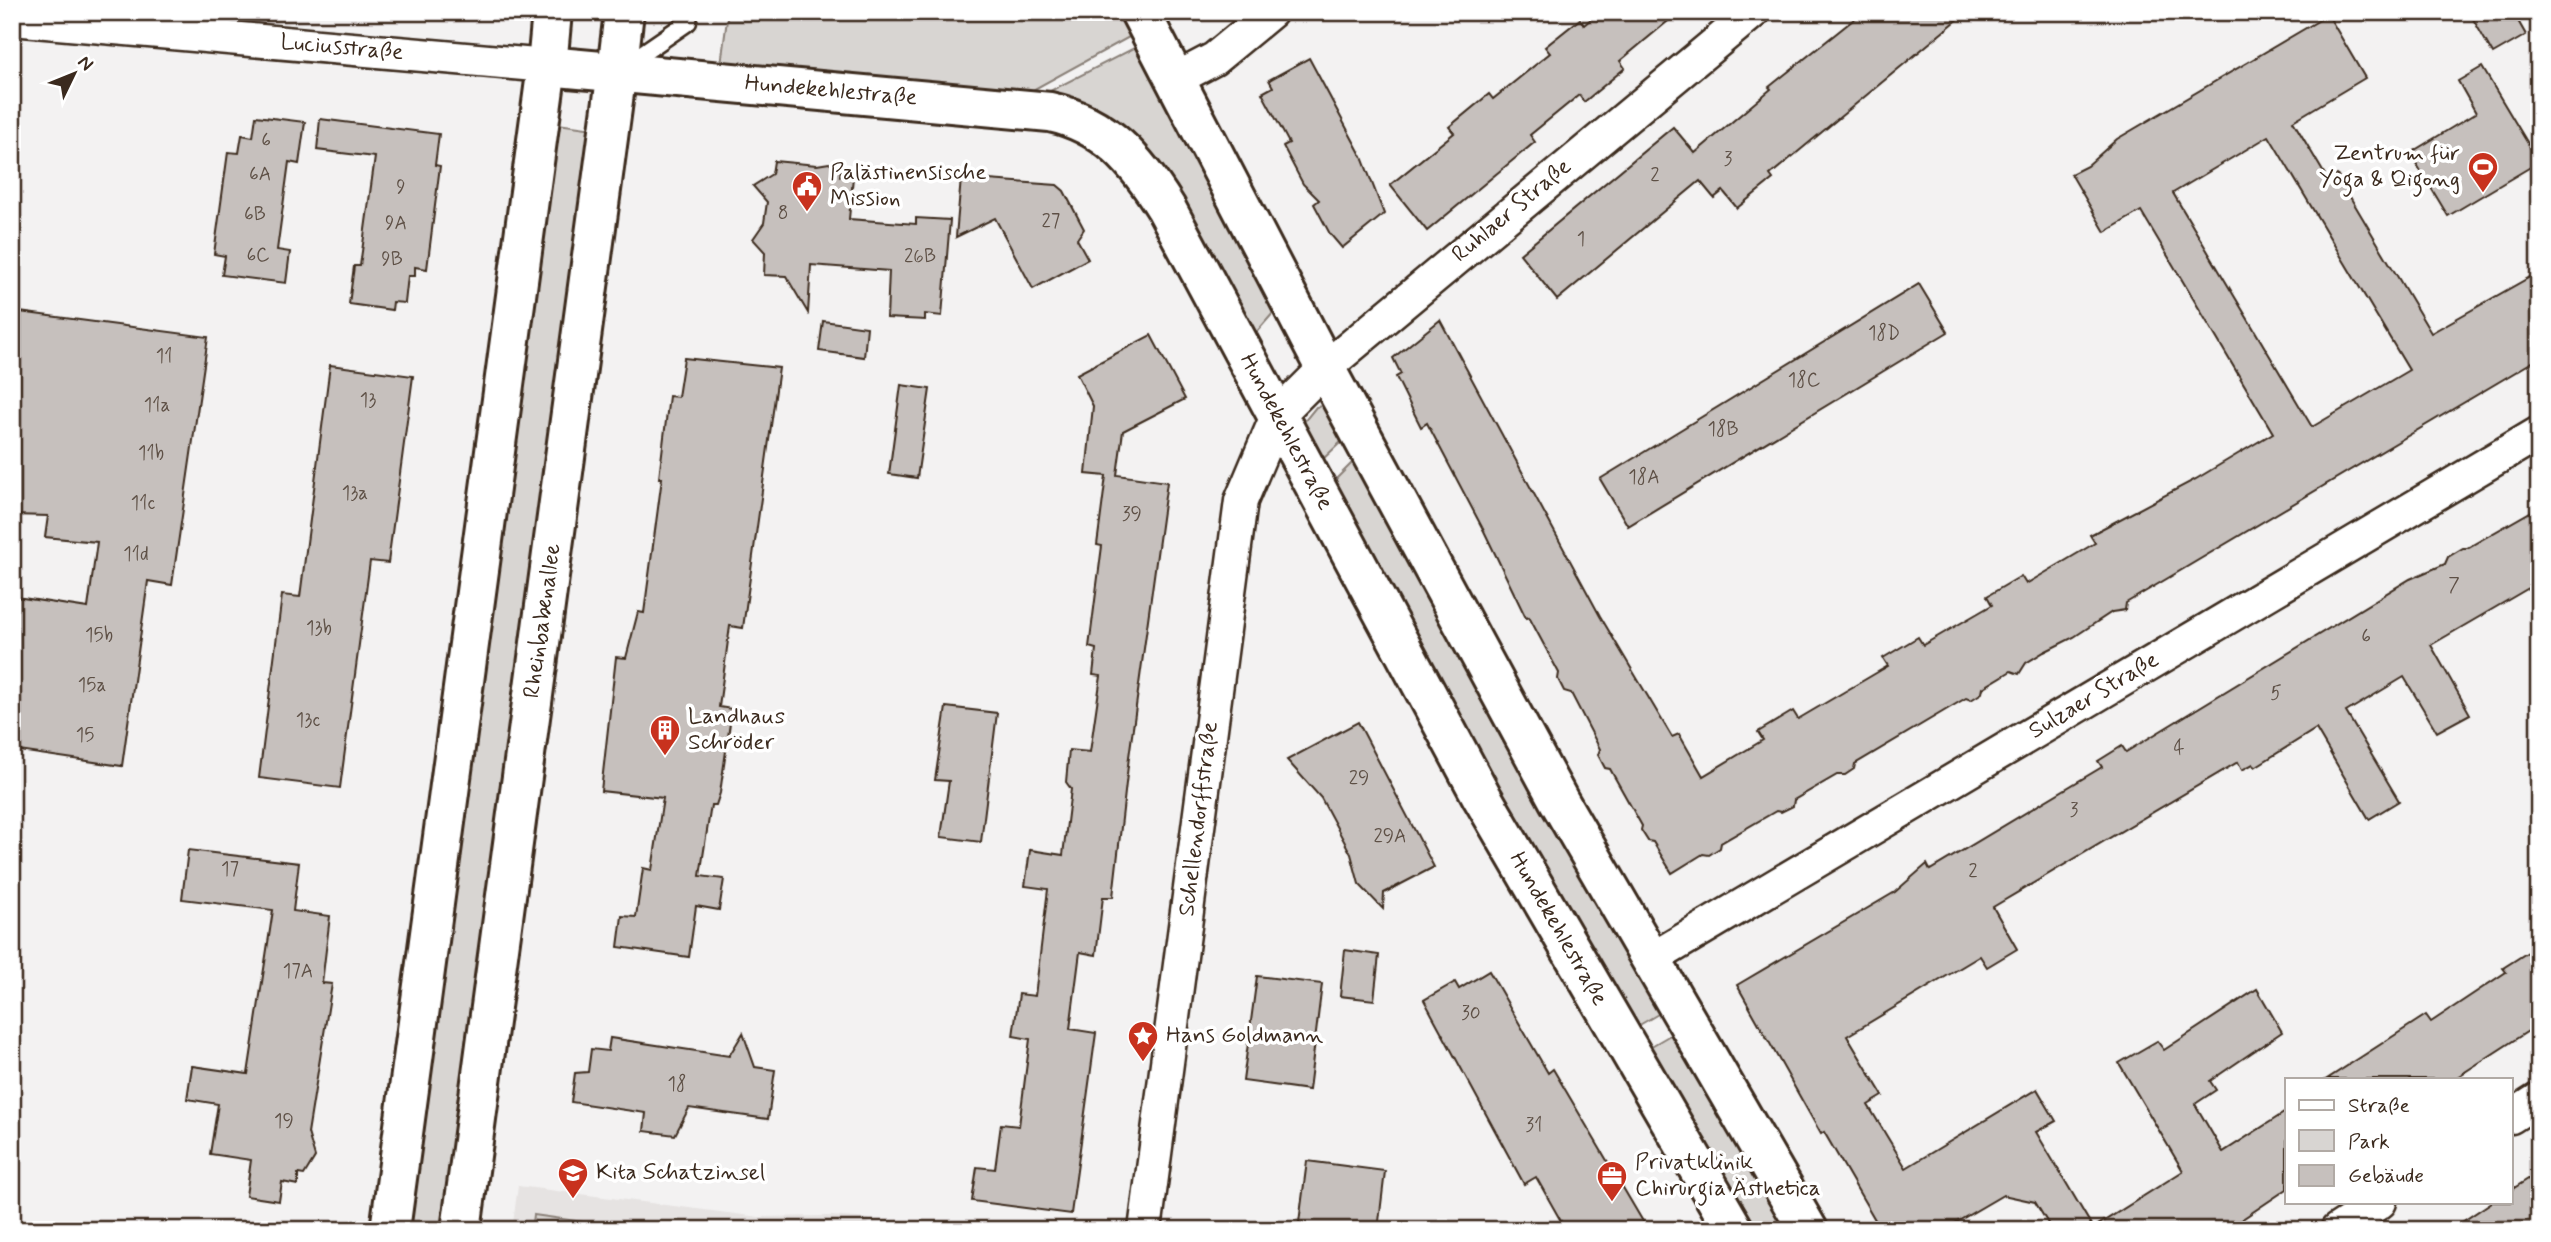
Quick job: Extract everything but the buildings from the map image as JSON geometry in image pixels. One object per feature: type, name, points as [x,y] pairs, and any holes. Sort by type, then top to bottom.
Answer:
[{"type":"main road","points":[[390,1230],[547,66],[552,12]]},
{"type":"main road","name":"Rheinbabenallee","points":[[461,1230],[624,12]]},
{"type":"main road","points":[[1140,12],[1325,368],[1559,801],[1808,1230]]},
{"type":"main road","name":"Hundekehlestraße","points":[[547,66],[1050,112],[1084,122],[1115,142],[1154,188],[1506,839],[1734,1230]]},
{"type":"street","points":[[1174,80],[1214,59],[1270,12]]},
{"type":"street","name":"Ruhlaer Straße","points":[[1277,415],[1325,368],[1753,12]]},
{"type":"street","name":"Luciusstraße","points":[[12,19],[547,66]]},
{"type":"street","name":"Schellendorffstraße","points":[[1145,1230],[1241,500],[1277,415]]},
{"type":"street","name":"Sulzaer Straße","points":[[1650,960],[2539,433]]},
{"type":"street","points":[[2512,1116],[2539,1099]]},
{"type":"street","points":[[2337,1230],[2377,1204]]},
{"type":"lane","points":[[617,71],[688,22],[690,12]]},
{"type":"shaded area","name":"Kita Schatzinsel","points":[[518,1186],[759,1217],[831,1216],[869,1219],[868,1230],[512,1230]]},
{"type":"green space","points":[[728,12],[1120,12],[1131,36],[1031,91],[721,64]]},
{"type":"green space","points":[[1136,47],[1274,312],[1254,335],[1173,185],[1142,143],[1123,126],[1101,112],[1076,101],[1046,93]]},
{"type":"green space","points":[[558,124],[594,129],[447,1230],[405,1230]]},
{"type":"green space","points":[[1322,406],[1343,440],[1322,460],[1303,423],[1316,407]]},
{"type":"green space","points":[[1354,461],[1502,739],[1660,1013],[1636,1027],[1517,821],[1333,482]]},
{"type":"green space","points":[[1672,1034],[1787,1230],[1755,1230],[1648,1048]]},
{"type":"green space","points":[[534,1215],[639,1230],[532,1230]]},
{"type":"place","name":"Zentrum für Yoga & Qigong","points":[[2483,194]]},
{"type":"place","name":"Palästinensische Mission","points":[[807,213]]},
{"type":"place","name":"Landhaus Schröder","points":[[665,757]]},
{"type":"place","name":"Hans Goldmann","points":[[1143,1063]]},
{"type":"place","name":"Kita Schatzinsel","points":[[573,1200]]},
{"type":"place","name":"Privatklinik Chirurgia Ästhetica","points":[[1612,1203]]}]
